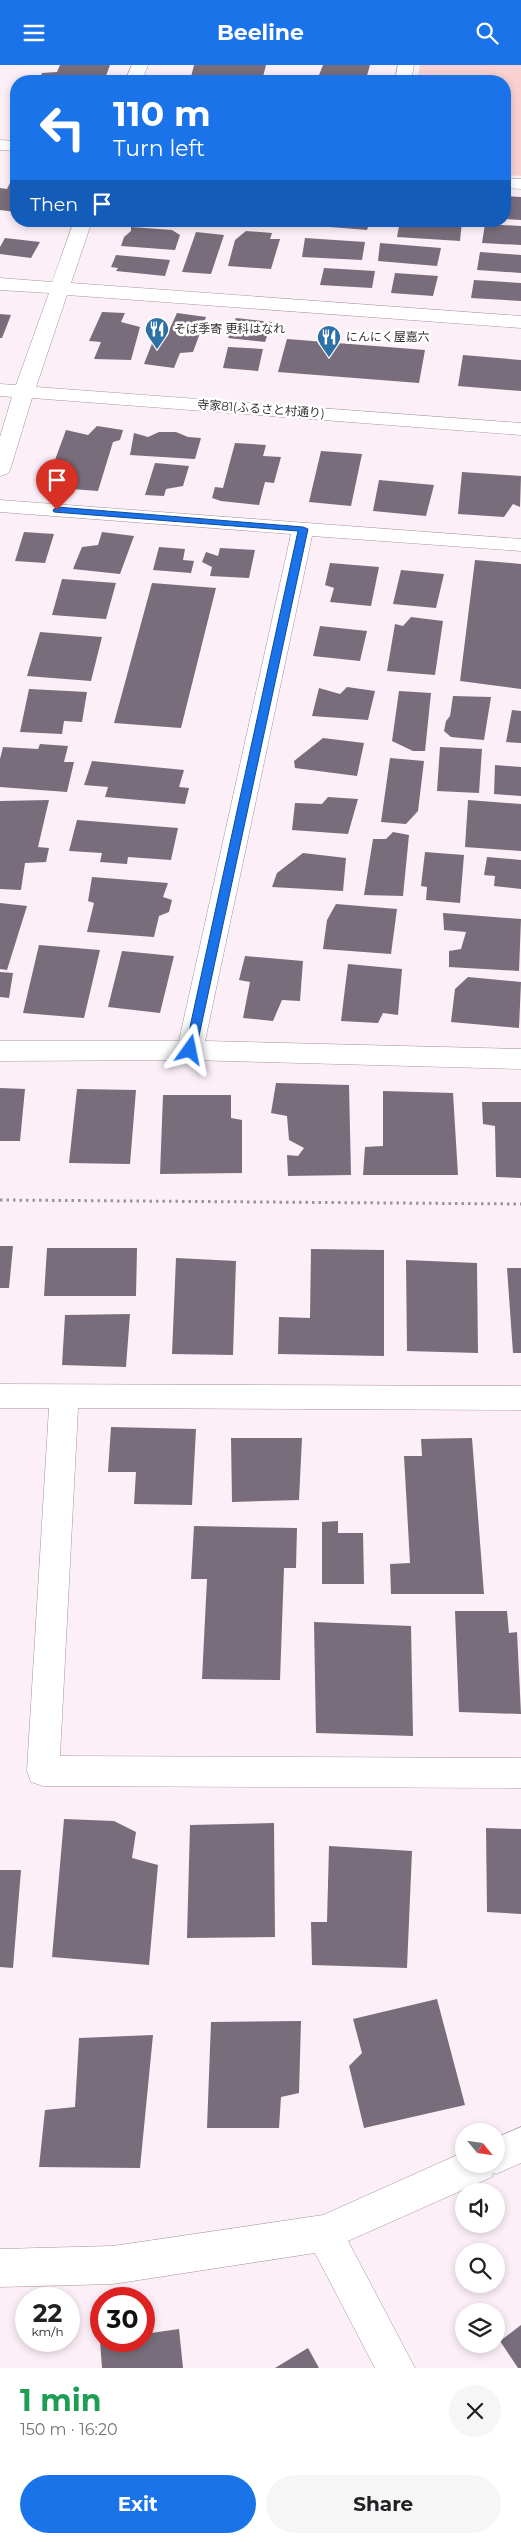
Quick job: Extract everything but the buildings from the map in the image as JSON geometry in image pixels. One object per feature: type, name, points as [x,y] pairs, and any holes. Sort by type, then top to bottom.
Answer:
[{"type":"street","points":[[0,470],[24,391],[81,227]]},
{"type":"street","points":[[0,285],[521,322]]},
{"type":"street","name":"寺家81(ふるさと村通り)","points":[[0,390],[521,429]]},
{"type":"street","points":[[0,505],[521,545]]},
{"type":"street","points":[[190,1050],[303,529]]},
{"type":"street","points":[[0,1051],[190,1050],[521,1059]]},
{"type":"street","points":[[0,1396],[521,1399]]},
{"type":"street","points":[[64,1397],[43,1771],[521,1773]]},
{"type":"street","points":[[505,2152],[521,2145]]},
{"type":"street","points":[[0,2268],[114,2265],[324,2233],[459,2173]]},
{"type":"street","points":[[324,2233],[396,2368]]},
{"type":"path","points":[[0,1200],[521,1204]]},
{"type":"shaded area","points":[[420,65],[521,65],[521,176],[511,175],[511,75],[418,75]]},
{"type":"place","name":"そば季寄 更科はなれ","points":[[157,350]]},
{"type":"place","name":"にんにく屋嘉六","points":[[329,358]]},
{"type":"route","points":[[57,510],[303,529],[190,1050]]}]
